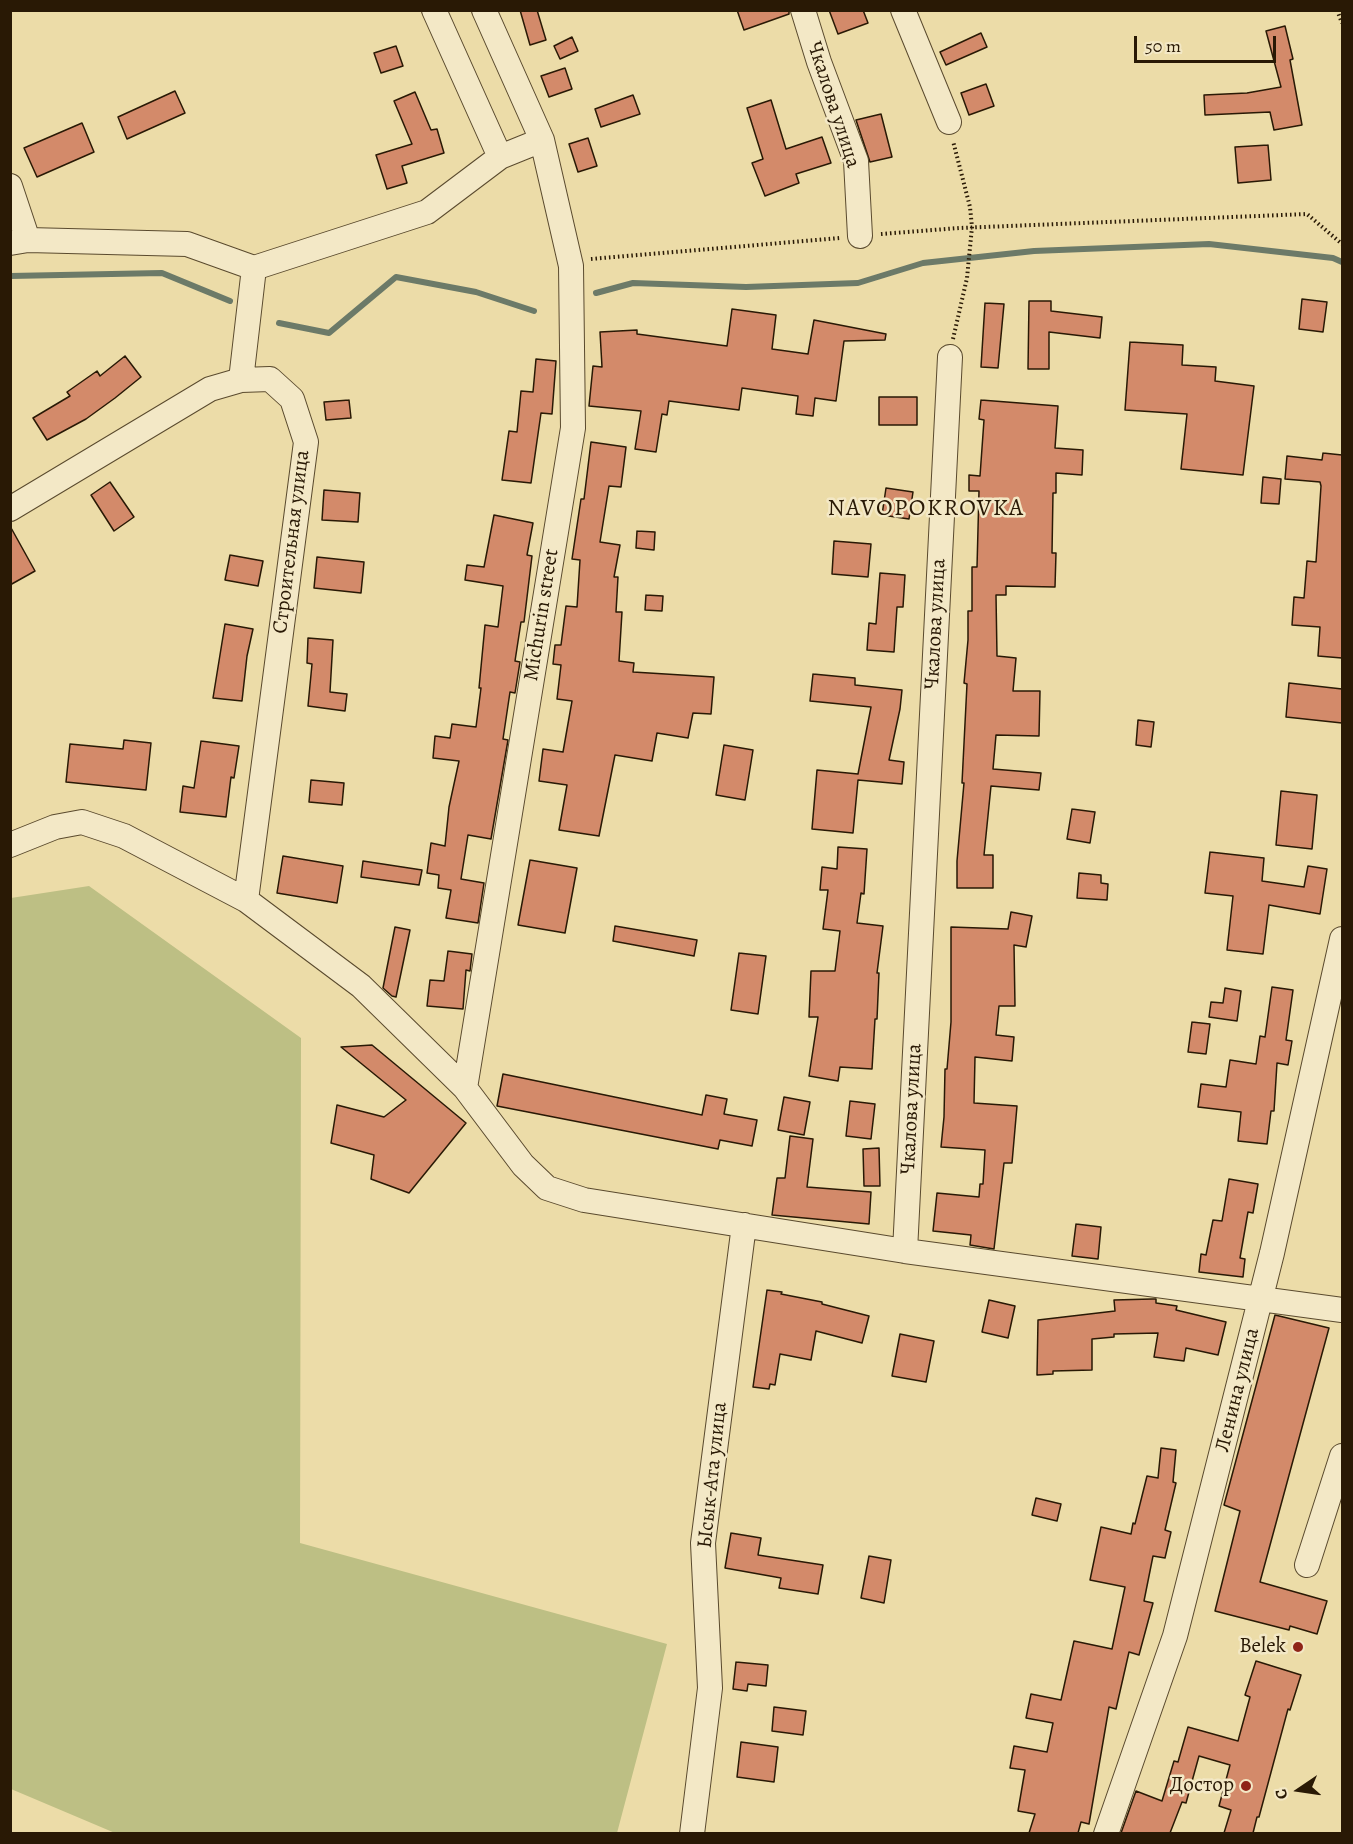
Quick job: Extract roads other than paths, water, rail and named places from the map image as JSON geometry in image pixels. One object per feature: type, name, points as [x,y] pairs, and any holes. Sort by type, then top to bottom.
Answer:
[{"type":"street","points":[[434,10],[500,157]]},
{"type":"street","name":"Michurin street","points":[[465,1088],[573,428],[570,260],[542,140],[484,10]]},
{"type":"street","name":"Чкалова улица","points":[[803,10],[819,62],[856,160],[860,236]]},
{"type":"street","points":[[903,10],[949,122]]},
{"type":"street","points":[[10,186],[19,242],[187,244],[254,268],[427,212],[500,157],[542,140]]},
{"type":"street","points":[[241,380],[254,268]]},
{"type":"street","name":"Чкалова улица","points":[[905,1251],[950,357]]},
{"type":"street","name":"Строительная улица","points":[[10,509],[210,389],[241,380],[270,379],[292,399],[306,442],[246,900]]},
{"type":"street","points":[[10,845],[55,827],[82,822],[124,836],[246,900],[361,986],[465,1088],[523,1165],[546,1188],[584,1200],[905,1251],[1342,1310]]},
{"type":"street","name":"Ленина улица","points":[[1106,1833],[1175,1636],[1261,1298],[1340,965],[1342,939]]},
{"type":"street","name":"Ысык-Ата улица","points":[[692,1833],[710,1688],[703,1543],[744,1225]]},
{"type":"street","points":[[1307,1564],[1342,1456]]},
{"type":"waterway","points":[[596,293],[633,283],[746,287],[858,283],[923,263],[1034,251],[1209,244],[1333,258],[1342,262]]},
{"type":"waterway","points":[[10,276],[162,273],[230,301]]},
{"type":"waterway","points":[[279,323],[329,333],[396,277],[476,292],[534,311]]},
{"type":"place","name":"Belek","points":[[1298,1647]]},
{"type":"place","name":"Достор","points":[[1246,1786]]},
{"type":"district","name":"NAVOPOKROVKA","points":[[926,509]]}]
